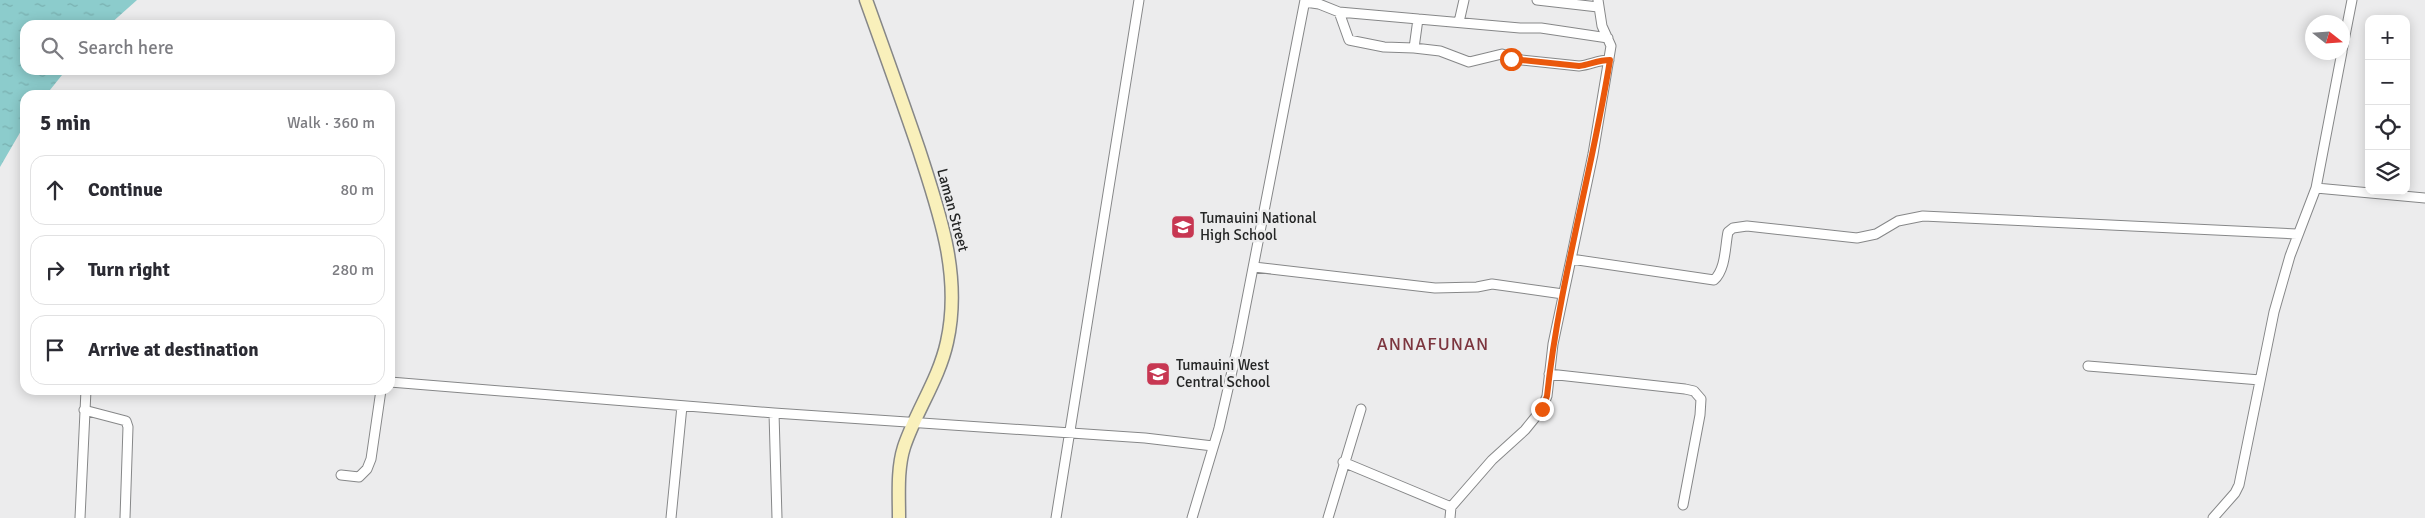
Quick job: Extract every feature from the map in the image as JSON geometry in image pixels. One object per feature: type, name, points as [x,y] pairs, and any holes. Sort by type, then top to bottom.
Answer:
[{"type":"main road","name":"Laman Street","points":[[866,0],[938,206],[951,272],[951,320],[947,342],[942,363],[904,446],[900,466],[899,518]]},
{"type":"street","points":[[1056,518],[1139,0]]},
{"type":"street","points":[[1459,22],[1464,0]]},
{"type":"street","points":[[1450,518],[1451,507],[1492,460],[1525,430],[1542,409],[1547,396],[1563,294],[1592,162],[1610,60],[1611,46],[1602,26],[1598,4],[1537,0]]},
{"type":"street","points":[[2349,15],[2352,0]]},
{"type":"street","points":[[1192,518],[1214,446],[1228,390],[1305,1],[1320,2],[1339,12],[1541,28],[1608,38]]},
{"type":"street","points":[[1339,12],[1349,40],[1384,47],[1440,51],[1469,62],[1502,54],[1522,60],[1579,66],[1586,65],[1592,61],[1610,60]]},
{"type":"street","points":[[1414,48],[1418,19]]},
{"type":"street","points":[[2213,518],[2235,493],[2239,484],[2274,312],[2297,234],[2316,188],[2340,60]]},
{"type":"street","points":[[2316,188],[2425,198]]},
{"type":"street","points":[[1571,259],[1714,280],[1719,275],[1723,262],[1728,232],[1733,228],[1747,226],[1857,238],[1876,234],[1898,221],[1923,216],[2297,234]]},
{"type":"street","points":[[1254,266],[1434,288],[1477,287],[1492,284],[1563,294]]},
{"type":"street","points":[[2088,366],[2260,380]]},
{"type":"street","points":[[1549,374],[1686,389],[1698,394],[1701,399],[1700,415],[1683,505]]},
{"type":"street","points":[[395,382],[915,424],[1070,432],[1214,446]]},
{"type":"street","points":[[80,518],[86,395]]},
{"type":"street","points":[[341,475],[359,477],[369,465],[380,395]]},
{"type":"street","points":[[671,518],[682,406]]},
{"type":"street","points":[[1328,518],[1343,462],[1361,409]]},
{"type":"street","points":[[84,410],[126,422],[128,427],[125,518]]},
{"type":"street","points":[[774,413],[777,518]]},
{"type":"street","points":[[1343,462],[1451,507]]},
{"type":"water","points":[[0,0],[137,0],[115,20],[20,20],[20,75],[62,75],[50,90],[20,90],[20,133],[0,167]]},
{"type":"place","name":"Tumauini National High School","points":[[1183,227]]},
{"type":"place","name":"Tumauini West Central School","points":[[1158,374]]},
{"type":"district","name":"ANNAFUNAN","points":[[1433,344]]},
{"type":"route","points":[[1511,59],[1579,66],[1586,65],[1592,61],[1610,60],[1589,177],[1563,294],[1547,396],[1542,409]]}]
